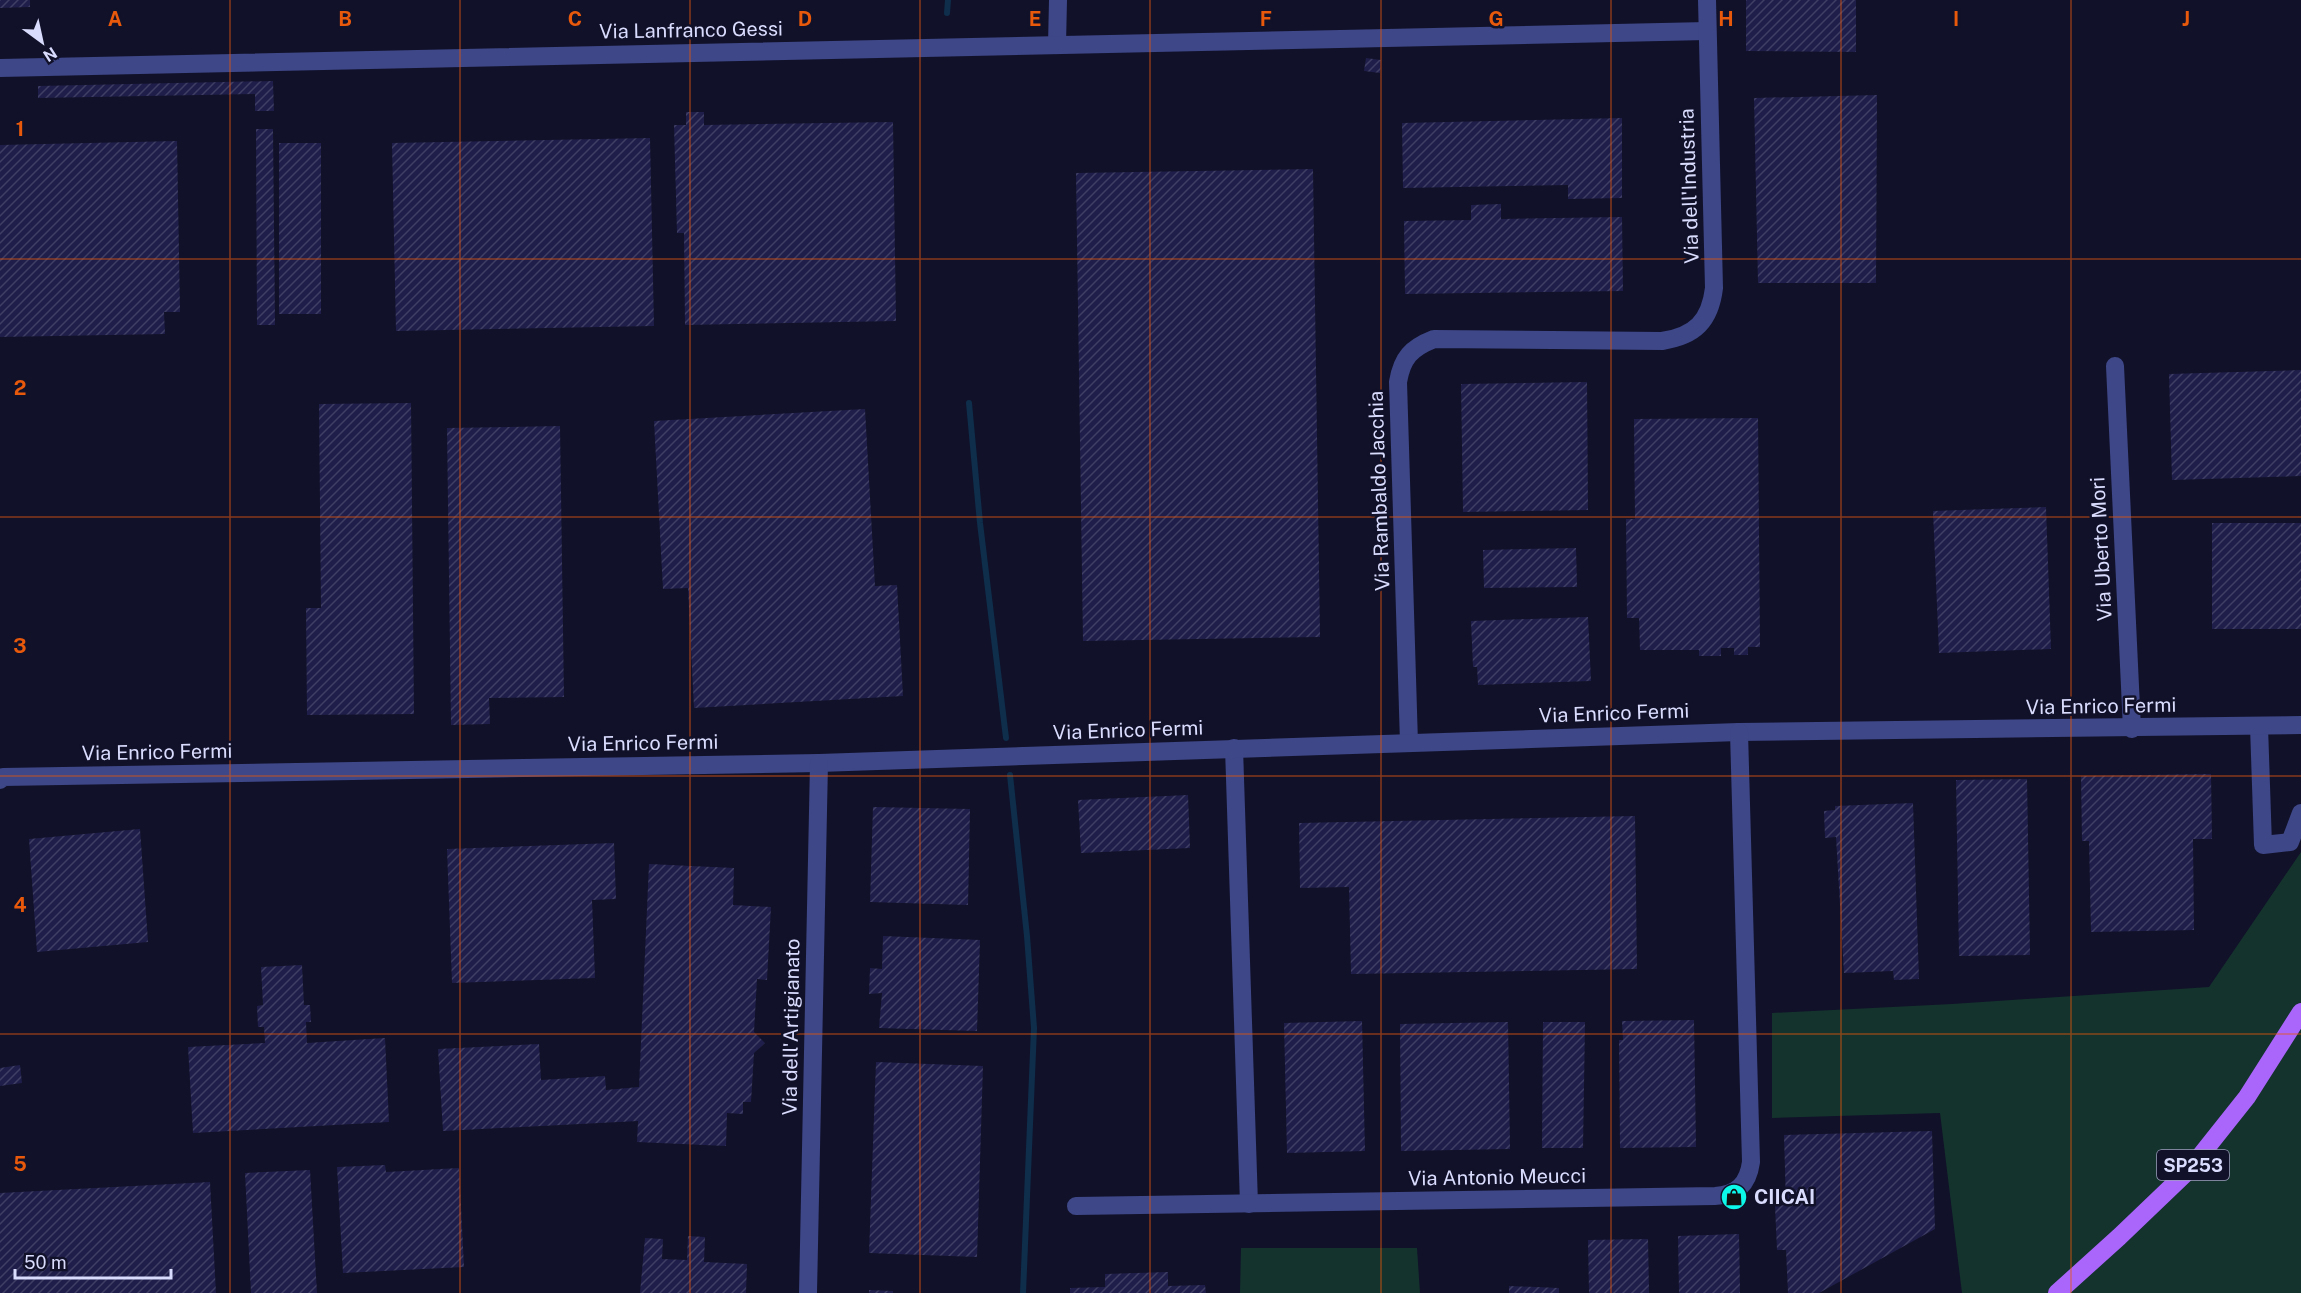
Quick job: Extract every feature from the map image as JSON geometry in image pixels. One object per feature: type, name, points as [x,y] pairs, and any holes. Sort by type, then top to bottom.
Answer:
[{"type":"main road","name":"SP253","points":[[2057,1293],[2189,1170],[2247,1097],[2301,1012]]},
{"type":"street","points":[[1057,45],[1058,0]]},
{"type":"street","name":"Via dell'Industria","points":[[1662,341],[1678,339],[1693,331],[1705,319],[1712,304],[1714,288],[1707,0]]},
{"type":"street","name":"Via Lanfranco Gessi","points":[[0,68],[1707,31]]},
{"type":"street","name":"Via Rambaldo Jacchia","points":[[1409,743],[1398,382],[1401,367],[1408,354],[1434,339],[1662,341]]},
{"type":"street","name":"Via Uberto Mori","points":[[2115,366],[2132,729]]},
{"type":"street","name":"Via Enrico Fermi","points":[[0,780],[3,777],[819,763],[1739,732],[2132,729],[2301,725]]},
{"type":"street","points":[[2259,726],[2263,845],[2290,842],[2301,813]]},
{"type":"street","name":"Via Antonio Meucci","points":[[1249,1204],[1716,1196],[1737,1191],[1745,1183],[1750,1173],[1751,1162],[1739,732]]},
{"type":"street","points":[[1076,1206],[1249,1204],[1234,748]]},
{"type":"street","name":"Via dell'Artigianato","points":[[808,1293],[819,763]]},
{"type":"green space","points":[[2301,852],[2301,1293],[1962,1293],[1940,1113],[1772,1118],[1772,1013],[2209,987]]},
{"type":"green space","points":[[1241,1248],[1417,1248],[1420,1293],[1240,1293]]},
{"type":"building","points":[[0,0],[30,0],[30,7],[0,8]]},
{"type":"building","points":[[1746,0],[1856,0],[1856,52],[1746,51]]},
{"type":"building","points":[[1366,58],[1381,60],[1380,73],[1364,71]]},
{"type":"building","points":[[273,81],[274,111],[255,111],[255,94],[38,98],[38,86]]},
{"type":"building","points":[[1877,95],[1876,283],[1758,283],[1754,98]]},
{"type":"building","points":[[686,112],[704,112],[704,125],[893,122],[896,321],[685,325],[684,233],[677,233],[674,125],[686,125]]},
{"type":"building","points":[[1622,118],[1622,198],[1568,199],[1568,185],[1403,188],[1402,123]]},
{"type":"building","points":[[256,129],[273,129],[275,325],[257,325]]},
{"type":"building","points":[[650,138],[654,326],[396,331],[392,143]]},
{"type":"building","points":[[177,141],[180,312],[164,312],[165,334],[0,337],[0,145]]},
{"type":"building","points":[[279,143],[321,143],[321,314],[279,314]]},
{"type":"building","points":[[1313,169],[1320,637],[1083,641],[1076,173]]},
{"type":"building","points":[[1501,204],[1501,219],[1622,217],[1623,291],[1405,294],[1404,221],[1471,220],[1471,205]]},
{"type":"building","points":[[2301,370],[2301,476],[2172,480],[2169,374]]},
{"type":"building","points":[[1587,382],[1588,510],[1463,512],[1461,384]]},
{"type":"building","points":[[411,403],[414,714],[307,715],[306,608],[321,608],[319,404]]},
{"type":"building","points":[[865,409],[875,586],[897,585],[903,696],[694,708],[688,588],[663,589],[654,421]]},
{"type":"building","points":[[1758,418],[1760,647],[1748,647],[1748,655],[1734,655],[1734,648],[1721,648],[1721,656],[1699,656],[1699,650],[1640,650],[1639,618],[1627,618],[1626,519],[1635,519],[1634,419]]},
{"type":"building","points":[[560,426],[564,697],[489,698],[490,724],[451,725],[447,428]]},
{"type":"building","points":[[2046,507],[2051,649],[1939,653],[1933,511]]},
{"type":"building","points":[[2212,523],[2301,523],[2301,629],[2212,629]]},
{"type":"building","points":[[1576,548],[1577,587],[1484,588],[1483,550]]},
{"type":"building","points":[[1588,617],[1591,681],[1478,685],[1477,667],[1473,667],[1471,621]]},
{"type":"building","points":[[2211,774],[2212,839],[2193,839],[2194,930],[2091,932],[2089,841],[2082,841],[2081,776]]},
{"type":"building","points":[[2027,779],[2030,955],[1959,956],[1956,780]]},
{"type":"building","points":[[1188,795],[1190,848],[1081,853],[1078,800]]},
{"type":"building","points":[[1913,803],[1919,979],[1894,980],[1893,971],[1844,973],[1836,837],[1825,838],[1824,811],[1835,810],[1835,806]]},
{"type":"building","points":[[873,807],[970,809],[968,905],[870,902]]},
{"type":"building","points":[[1635,816],[1637,969],[1351,974],[1349,887],[1300,888],[1299,823]]},
{"type":"building","points":[[140,829],[148,942],[37,952],[29,839]]},
{"type":"building","points":[[614,843],[616,899],[592,900],[595,978],[452,983],[447,849]]},
{"type":"building","points":[[649,864],[734,868],[733,905],[771,907],[767,980],[757,979],[754,1032],[765,1043],[754,1053],[751,1102],[743,1102],[743,1114],[727,1113],[726,1146],[637,1142],[638,1121],[443,1131],[438,1049],[539,1044],[541,1080],[605,1076],[606,1090],[639,1087]]},
{"type":"building","points":[[883,936],[980,940],[977,1031],[879,1028],[882,993],[869,994],[870,968],[882,969]]},
{"type":"building","points":[[302,965],[304,1005],[310,1005],[311,1022],[306,1022],[307,1043],[385,1038],[389,1122],[193,1133],[188,1047],[265,1043],[264,1027],[258,1027],[257,1006],[263,1005],[261,967]]},
{"type":"building","points":[[1694,1020],[1696,1147],[1620,1148],[1619,1040],[1623,1040],[1622,1021]]},
{"type":"building","points":[[1362,1021],[1365,1151],[1287,1153],[1284,1023]]},
{"type":"building","points":[[1508,1022],[1510,1149],[1401,1151],[1400,1024]]},
{"type":"building","points":[[1543,1022],[1585,1022],[1583,1148],[1542,1148]]},
{"type":"building","points":[[876,1062],[983,1066],[977,1257],[869,1253]]},
{"type":"building","points":[[20,1065],[22,1083],[0,1086],[0,1068]]},
{"type":"building","points":[[1932,1131],[1935,1229],[1819,1293],[1788,1293],[1786,1250],[1777,1250],[1775,1206],[1786,1205],[1784,1135]]},
{"type":"building","points":[[385,1165],[386,1172],[459,1168],[464,1267],[343,1273],[337,1167]]},
{"type":"building","points":[[310,1170],[317,1293],[251,1293],[245,1173]]},
{"type":"building","points":[[210,1182],[216,1293],[0,1293],[0,1193]]},
{"type":"building","points":[[1739,1234],[1740,1293],[1679,1293],[1678,1236]]},
{"type":"building","points":[[688,1236],[705,1237],[704,1262],[747,1264],[746,1293],[640,1293],[645,1238],[663,1239],[662,1259],[687,1260]]},
{"type":"building","points":[[1648,1239],[1649,1293],[1589,1293],[1588,1240]]},
{"type":"building","points":[[1168,1272],[1168,1286],[1205,1285],[1206,1293],[1070,1293],[1070,1288],[1105,1287],[1105,1274]]},
{"type":"building","points":[[1509,1286],[1559,1288],[1559,1293],[1509,1293]]},
{"type":"building","points":[[869,1290],[893,1291],[893,1293],[869,1293]]},
{"type":"waterway","points":[[947,13],[948,0]]},
{"type":"waterway","points":[[969,403],[980,523],[1006,738]]},
{"type":"waterway","points":[[1010,775],[1034,1028],[1023,1293]]},
{"type":"place","name":"CIICAI","points":[[1734,1197]]}]
